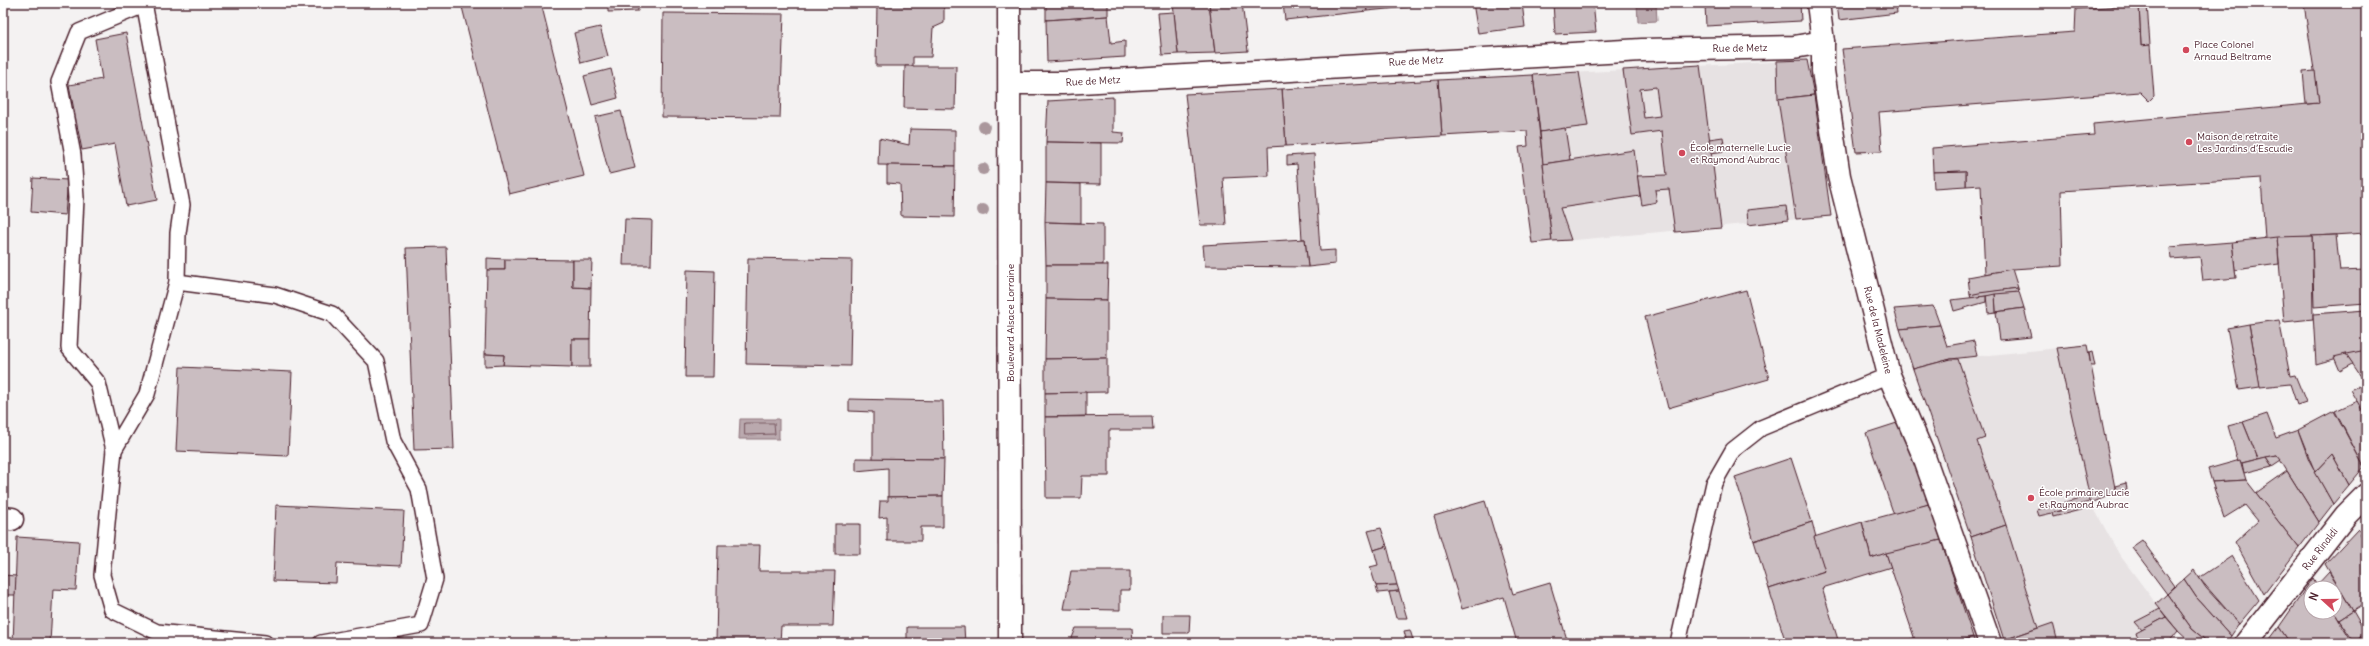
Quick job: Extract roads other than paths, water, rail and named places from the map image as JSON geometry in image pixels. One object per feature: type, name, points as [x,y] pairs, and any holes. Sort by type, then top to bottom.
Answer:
[{"type":"street","name":"Boulevard Alsace Lorraine","points":[[1009,3],[1010,643]]},
{"type":"street","name":"Rue de la Madeleine","points":[[1818,3],[1823,42],[1823,71],[1839,176],[1889,375],[1923,454],[1990,643]]},
{"type":"street","name":"Rue de Metz","points":[[1010,83],[1063,83],[1642,50],[1794,47],[1823,42]]},
{"type":"street","name":"Rue Rinaldi","points":[[2246,643],[2346,515],[2366,495]]},
{"type":"lane","points":[[114,450],[147,394],[177,282],[178,233],[182,205],[144,4],[79,32],[59,82],[73,155],[76,198],[69,348],[98,383],[114,450],[102,575],[112,610],[157,632],[265,643]]},
{"type":"lane","points":[[177,282],[275,295],[332,314],[376,361],[393,442],[419,489],[435,579],[422,625],[321,643]]},
{"type":"lane","points":[[1678,643],[1714,483],[1733,450],[1761,428],[1889,375]]},
{"type":"water","points":[[1637,3],[1656,3],[1657,21],[1638,22]]},
{"type":"water","points":[[740,419],[779,419],[779,439],[739,439]]},
{"type":"place","name":"Place Colonel Arnaud Beltrame","points":[[2186,50]]},
{"type":"place","name":"Maison de retraite Les Jardins d’Escudie","points":[[2189,142]]},
{"type":"place","name":"École maternelle Lucie et Raymond Aubrac","points":[[1682,153]]},
{"type":"place","name":"École primaire Lucie et Raymond Aubrac","points":[[2031,498]]}]
